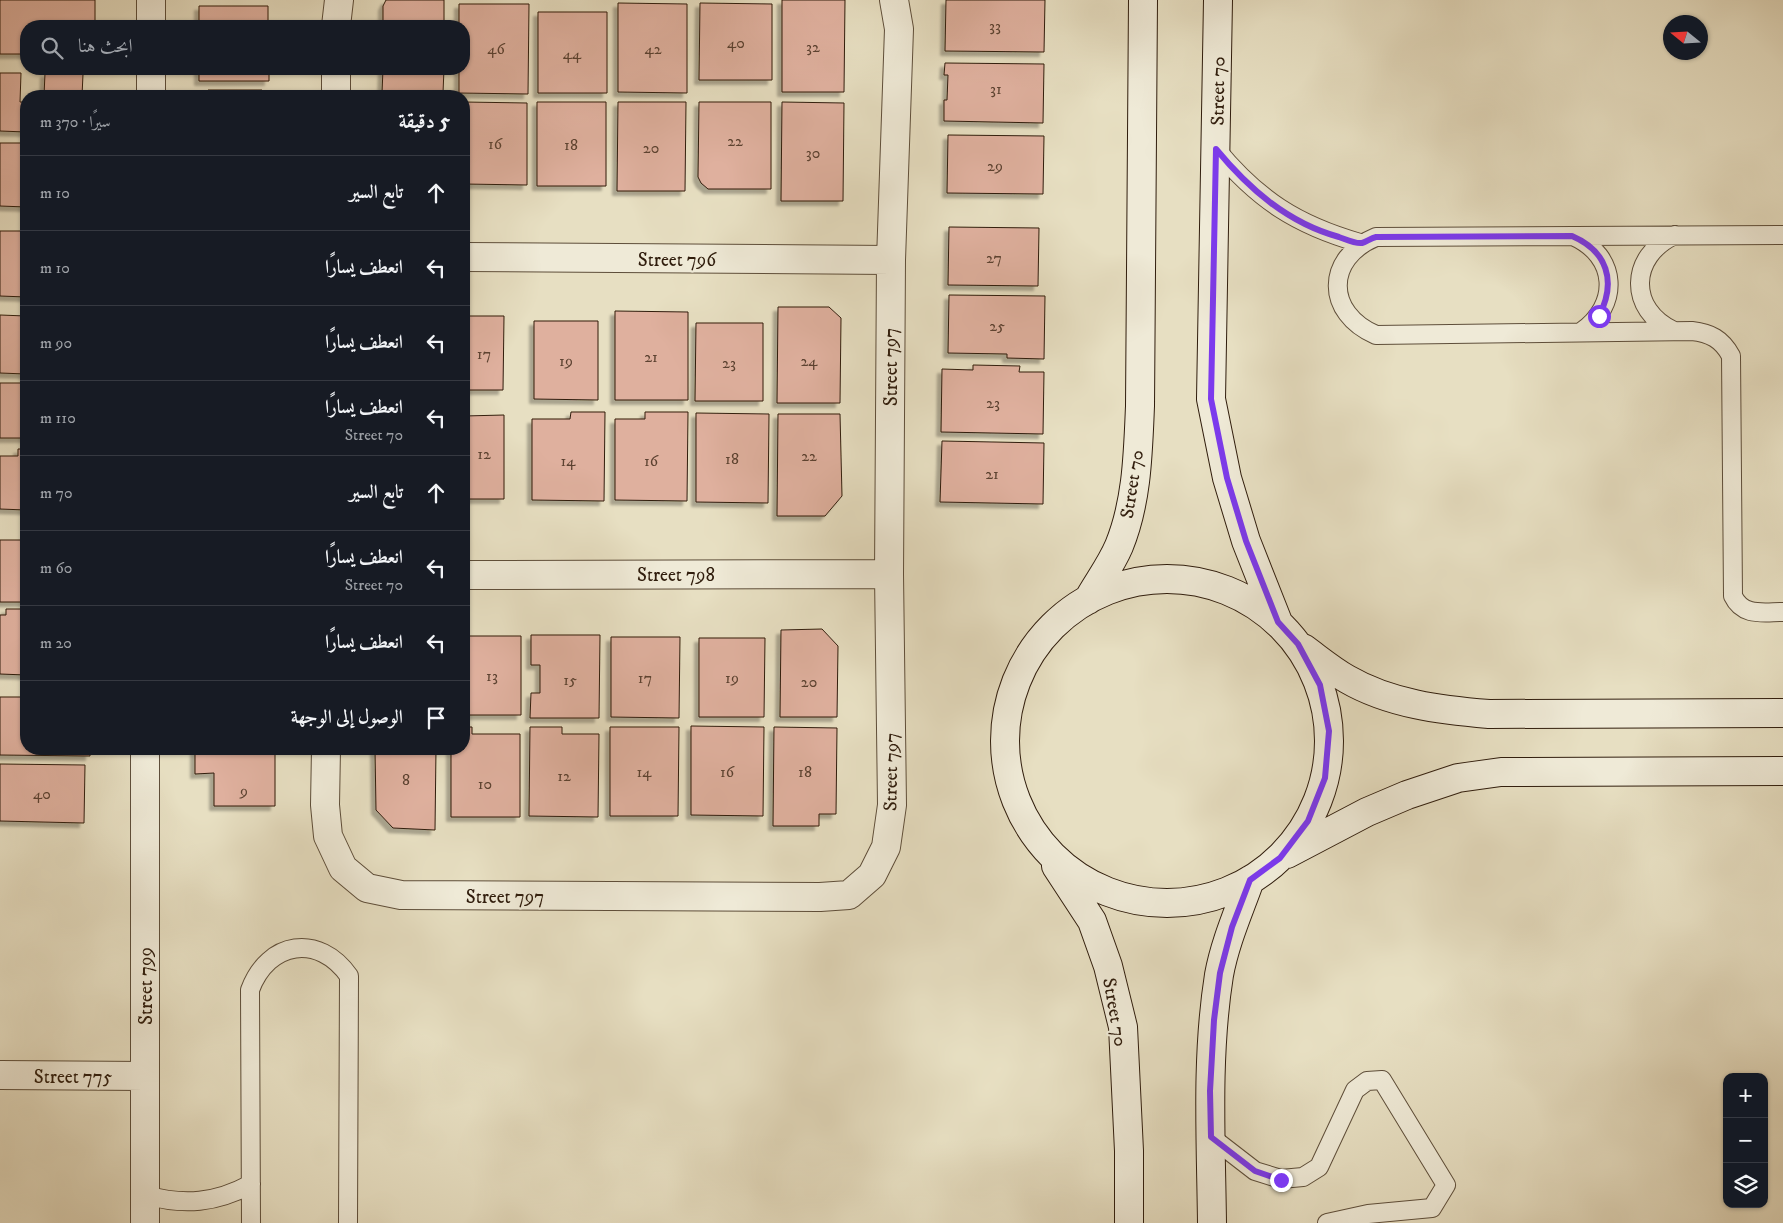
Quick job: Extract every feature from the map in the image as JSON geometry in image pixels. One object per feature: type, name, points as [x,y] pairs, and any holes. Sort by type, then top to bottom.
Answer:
[{"type":"main road","points":[[151,0],[151,20]]},
{"type":"main road","points":[[337,20],[339,0]]},
{"type":"main road","name":"Street 797","points":[[326,755],[325,805],[328,836],[343,868],[367,888],[401,895],[820,897],[849,894],[872,875],[886,847],[892,805],[889,574],[891,260],[899,29],[894,0]]},
{"type":"main road","name":"Street 70","points":[[1088,600],[1118,547],[1133,503],[1137,460],[1140,396],[1143,0]]},
{"type":"main road","name":"Street 70","points":[[1218,0],[1211,399],[1227,478],[1246,541],[1278,622]]},
{"type":"main road","points":[[150,90],[151,75]]},
{"type":"main road","points":[[336,75],[336,90]]},
{"type":"main road","name":"Street 796","points":[[470,258],[891,260]]},
{"type":"main road","name":"Street 798","points":[[470,574],[889,574]]},
{"type":"main road","points":[[1783,713],[1489,714],[1445,710],[1375,692],[1347,679],[1298,644],[1278,622],[1245,598],[1207,583],[1166,578],[1126,584],[1088,600],[1058,621],[1034,649],[1017,682],[1007,717],[1006,754],[1011,780],[1028,823],[1049,852],[1077,876],[1110,893],[1145,902],[1181,903],[1208,898],[1250,880],[1280,858],[1367,812],[1458,778],[1501,772],[1783,771]]},
{"type":"main road","points":[[1280,858],[1308,821],[1325,778],[1329,731],[1320,685],[1298,644]]},
{"type":"main road","name":"Street 799","points":[[145,755],[145,1223]]},
{"type":"main road","name":"Street 70","points":[[1028,823],[1092,921],[1108,966],[1123,1027],[1129,1151],[1130,1223]]},
{"type":"main road","points":[[1212,1223],[1210,1091],[1213,1028],[1220,973],[1232,927],[1250,880]]},
{"type":"main road","name":"Street 775","points":[[0,1075],[145,1076]]},
{"type":"lane","points":[[1216,149],[1238,176],[1265,200],[1294,219],[1327,234],[1360,243]]},
{"type":"lane","points":[[1674,331],[1664,326],[1647,309],[1640,287],[1641,273],[1653,250],[1663,241],[1675,235]]},
{"type":"lane","points":[[1783,235],[1376,237],[1360,243],[1348,254],[1340,269],[1337,286],[1340,302],[1348,317],[1361,328],[1376,334],[1674,331],[1706,333],[1718,339],[1731,356],[1733,596],[1737,604],[1749,612],[1783,612]]},
{"type":"lane","points":[[1572,236],[1592,248],[1600,257],[1608,280],[1608,293],[1599,316],[1581,332]]},
{"type":"lane","points":[[251,1223],[250,990],[255,977],[263,965],[274,956],[286,950],[300,948],[315,950],[329,955],[341,964],[349,976],[348,1223]]},
{"type":"lane","points":[[1211,1137],[1255,1171],[1281,1180],[1303,1177],[1319,1167],[1354,1090],[1367,1081],[1382,1080],[1446,1185],[1432,1208],[1368,1214],[1327,1223]]},
{"type":"lane","points":[[146,1194],[172,1201],[198,1202],[225,1196],[251,1184]]},
{"type":"building","points":[[0,0],[95,0],[95,20],[20,20],[20,54],[0,54]]},
{"type":"building","points":[[386,0],[444,0],[444,20],[383,20],[383,6]]},
{"type":"building","points":[[782,0],[845,0],[844,92],[782,92]]},
{"type":"building","points":[[946,0],[1045,0],[1044,52],[945,51]]},
{"type":"building","points":[[618,3],[687,4],[687,93],[618,92]]},
{"type":"building","points":[[700,3],[772,4],[772,80],[699,80]]},
{"type":"building","points":[[459,4],[529,4],[528,94],[470,93],[470,90],[459,90],[459,75],[470,75],[470,20],[459,20]]},
{"type":"building","points":[[199,6],[268,6],[268,20],[199,20]]},
{"type":"building","points":[[538,12],[607,12],[607,93],[538,93]]},
{"type":"building","points":[[945,63],[1044,64],[1043,123],[944,121],[944,100],[947,100],[948,75],[944,75]]},
{"type":"building","points":[[0,73],[20,73],[20,132],[0,131]]},
{"type":"building","points":[[45,75],[83,75],[82,90],[44,90]]},
{"type":"building","points":[[199,75],[269,75],[269,81],[199,81]]},
{"type":"building","points":[[383,75],[444,75],[443,90],[382,90]]},
{"type":"building","points":[[470,102],[527,103],[527,185],[470,184]]},
{"type":"building","points":[[537,102],[606,102],[606,186],[537,186]]},
{"type":"building","points":[[618,102],[686,102],[685,191],[617,191]]},
{"type":"building","points":[[699,102],[771,102],[771,189],[708,189],[701,183],[698,177]]},
{"type":"building","points":[[782,102],[844,103],[843,201],[781,201]]},
{"type":"building","points":[[948,135],[1044,136],[1043,194],[947,193]]},
{"type":"building","points":[[0,143],[20,143],[20,207],[0,206]]},
{"type":"building","points":[[949,227],[1039,228],[1038,286],[948,285]]},
{"type":"building","points":[[0,231],[20,231],[20,297],[0,296]]},
{"type":"building","points":[[949,295],[1045,296],[1044,359],[1007,358],[1007,354],[948,353]]},
{"type":"building","points":[[778,307],[829,307],[841,318],[840,403],[777,403]]},
{"type":"building","points":[[615,311],[688,312],[688,400],[615,400]]},
{"type":"building","points":[[0,315],[20,316],[20,374],[0,373]]},
{"type":"building","points":[[470,316],[504,316],[503,390],[470,390]]},
{"type":"building","points":[[534,321],[598,321],[598,400],[534,399]]},
{"type":"building","points":[[696,323],[763,323],[763,401],[695,401]]},
{"type":"building","points":[[973,365],[1020,366],[1019,372],[1044,372],[1043,434],[941,432],[942,369],[973,370]]},
{"type":"building","points":[[0,383],[20,383],[20,438],[0,438]]},
{"type":"building","points":[[571,412],[605,412],[604,501],[532,500],[532,419],[570,419]]},
{"type":"building","points":[[645,412],[688,412],[687,501],[615,500],[615,419],[645,419]]},
{"type":"building","points":[[696,413],[769,414],[768,503],[696,502]]},
{"type":"building","points":[[778,414],[840,414],[842,496],[825,516],[777,516]]},
{"type":"building","points":[[504,415],[504,499],[470,499],[470,416]]},
{"type":"building","points":[[942,441],[1044,443],[1043,504],[940,502]]},
{"type":"building","points":[[18,449],[20,449],[20,510],[0,509],[0,456],[18,456]]},
{"type":"building","points":[[0,540],[20,540],[20,602],[0,602]]},
{"type":"building","points":[[6,609],[20,609],[20,675],[0,674],[0,615],[6,615]]},
{"type":"building","points":[[822,629],[838,646],[837,717],[780,717],[781,630]]},
{"type":"building","points":[[531,635],[600,635],[599,718],[530,718],[531,693],[540,693],[540,665],[531,665]]},
{"type":"building","points":[[470,636],[521,636],[521,715],[470,715]]},
{"type":"building","points":[[611,637],[680,637],[679,718],[611,717]]},
{"type":"building","points":[[699,638],[765,638],[764,717],[699,717]]},
{"type":"building","points":[[0,697],[20,697],[20,755],[90,756],[0,755]]},
{"type":"building","points":[[691,726],[764,727],[763,816],[691,815]]},
{"type":"building","points":[[470,727],[472,727],[472,734],[520,734],[520,817],[451,817],[451,755],[470,755]]},
{"type":"building","points":[[530,727],[562,727],[562,734],[599,734],[598,817],[529,816]]},
{"type":"building","points":[[610,727],[679,727],[678,816],[610,816]]},
{"type":"building","points":[[774,727],[837,728],[836,814],[819,814],[819,826],[773,826]]},
{"type":"building","points":[[195,755],[275,755],[275,806],[214,806],[214,773],[195,774]]},
{"type":"building","points":[[375,755],[436,755],[435,830],[393,828],[376,810]]},
{"type":"building","points":[[0,764],[85,765],[84,823],[0,821]]},
{"type":"route","points":[[1281,1180],[1255,1171],[1211,1137],[1210,1091],[1214,1020],[1220,973],[1232,927],[1250,880],[1280,858],[1308,821],[1325,778],[1329,731],[1320,685],[1298,644],[1278,622],[1246,541],[1227,478],[1211,399],[1216,149],[1238,176],[1265,200],[1294,219],[1327,234],[1360,243],[1376,237],[1572,236],[1582,240],[1600,257],[1606,268],[1608,293],[1605,305],[1599,316]]}]
